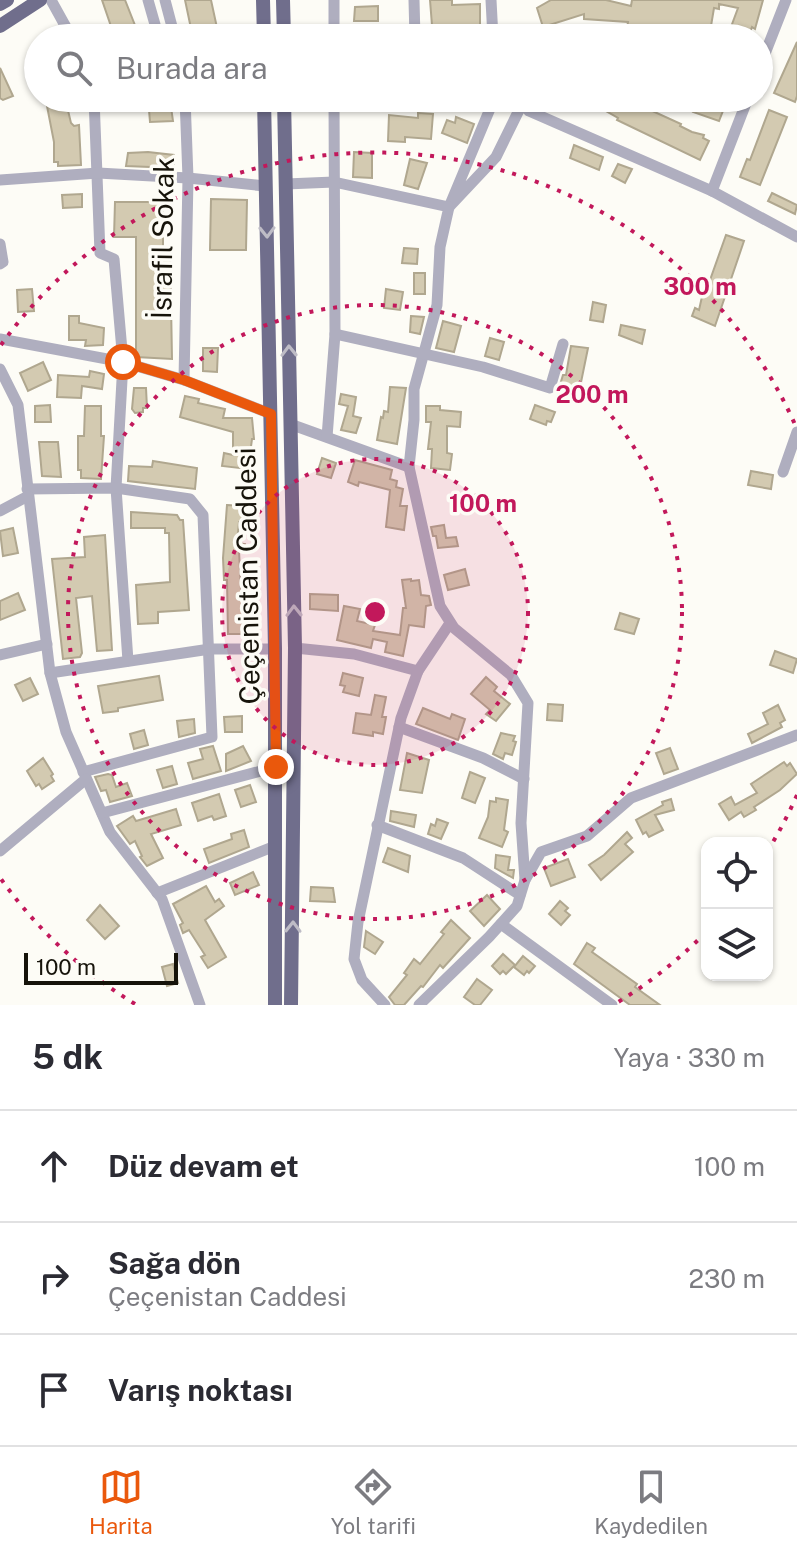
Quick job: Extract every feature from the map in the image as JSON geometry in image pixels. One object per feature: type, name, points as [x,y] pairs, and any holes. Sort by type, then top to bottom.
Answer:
[{"type":"main road","points":[[0,4],[7,0]]},
{"type":"main road","points":[[0,26],[40,0]]},
{"type":"main road","points":[[263,0],[264,24]]},
{"type":"main road","points":[[283,0],[284,24]]},
{"type":"main road","name":"Çeçenistan Caddesi","points":[[264,112],[275,649],[275,1005]]},
{"type":"main road","name":"Çeçenistan Caddesi","points":[[284,112],[295,648],[291,1005]]},
{"type":"street","points":[[51,0],[64,24]]},
{"type":"street","points":[[148,0],[155,24]]},
{"type":"street","points":[[165,0],[171,24]]},
{"type":"street","points":[[334,0],[334,24]]},
{"type":"street","points":[[414,0],[415,24]]},
{"type":"street","points":[[491,0],[492,24]]},
{"type":"street","points":[[773,33],[786,0]]},
{"type":"street","points":[[95,112],[100,253],[114,259],[123,362],[116,488],[128,661]]},
{"type":"street","name":"İsrafil Sokak","points":[[184,380],[188,178],[186,112]]},
{"type":"street","points":[[327,437],[335,334],[334,112]]},
{"type":"street","points":[[491,112],[449,207],[440,247],[437,305],[414,389],[409,467],[440,606],[454,628],[511,675],[528,703],[521,823],[525,880]]},
{"type":"street","points":[[449,207],[496,157],[514,112]]},
{"type":"street","points":[[531,112],[712,191],[797,237]]},
{"type":"street","points":[[712,191],[743,112]]},
{"type":"street","points":[[0,180],[98,173],[265,186]]},
{"type":"street","points":[[286,184],[334,182],[449,207]]},
{"type":"street","points":[[0,244],[3,262],[0,264]]},
{"type":"street","points":[[335,334],[483,367],[550,388],[563,344]]},
{"type":"street","points":[[0,339],[123,362],[184,380],[271,414]]},
{"type":"street","points":[[0,369],[18,405],[50,673],[66,732],[110,832],[162,899],[200,1005]]},
{"type":"street","points":[[290,424],[409,467]]},
{"type":"street","points":[[783,472],[797,432]]},
{"type":"street","points":[[0,511],[28,492],[116,488],[190,499],[203,515],[212,737],[85,775],[0,851]]},
{"type":"street","points":[[385,1005],[362,980],[354,959],[377,825],[399,727],[418,671],[450,623]]},
{"type":"street","points":[[0,655],[47,644]]},
{"type":"street","points":[[295,648],[354,654],[418,671]]},
{"type":"street","points":[[50,673],[210,649],[275,649]]},
{"type":"street","points":[[399,727],[483,758],[524,779]]},
{"type":"street","points":[[419,1005],[517,906],[525,880],[541,852],[587,836],[631,798],[794,739]]},
{"type":"street","points":[[102,813],[276,767]]},
{"type":"street","points":[[377,825],[463,858],[520,895]]},
{"type":"street","points":[[157,893],[275,846]]},
{"type":"street","points":[[501,924],[612,1005]]},
{"type":"street","points":[[588,1005],[598,994]]},
{"type":"building","points":[[102,0],[125,0],[134,24],[110,24]]},
{"type":"building","points":[[185,0],[211,0],[216,24],[190,24]]},
{"type":"building","points":[[430,0],[452,0],[452,5],[480,4],[480,24],[432,24]]},
{"type":"building","points":[[551,0],[606,0],[631,6],[632,0],[763,0],[756,24],[732,24],[738,8],[719,4],[719,9],[714,8],[711,24],[628,24],[584,19],[584,14],[552,24],[542,24],[537,8]]},
{"type":"building","points":[[378,6],[378,21],[354,21],[355,7]]},
{"type":"building","points":[[797,42],[797,96],[795,102],[774,93]]},
{"type":"building","points":[[0,68],[13,96],[3,100],[0,98]]},
{"type":"building","points":[[48,112],[68,112],[71,123],[79,125],[81,165],[58,166],[58,162],[54,162]]},
{"type":"building","points":[[149,112],[172,112],[173,121],[150,122]]},
{"type":"building","points":[[608,112],[655,112],[704,135],[703,138],[709,141],[700,160]]},
{"type":"building","points":[[693,112],[723,112],[719,121]]},
{"type":"building","points":[[768,112],[787,117],[760,185],[740,177],[747,159],[750,160]]},
{"type":"building","points":[[418,113],[433,114],[431,139],[405,137],[405,142],[388,141],[389,115],[418,118]]},
{"type":"building","points":[[456,117],[474,124],[467,143],[442,133],[447,120],[455,123]]},
{"type":"building","points":[[574,145],[603,157],[599,170],[570,158]]},
{"type":"building","points":[[354,152],[372,153],[372,178],[353,177]]},
{"type":"building","points":[[128,153],[174,155],[174,168],[126,166]]},
{"type":"building","points":[[410,159],[427,163],[418,189],[404,185]]},
{"type":"building","points":[[618,164],[632,169],[625,183],[612,176]]},
{"type":"building","points":[[772,193],[797,205],[795,214],[768,201]]},
{"type":"building","points":[[82,194],[82,207],[63,208],[62,195]]},
{"type":"building","points":[[211,199],[247,200],[246,250],[210,250]]},
{"type":"building","points":[[115,202],[163,202],[163,247],[170,247],[172,359],[136,357],[136,237],[114,237]]},
{"type":"building","points":[[726,235],[744,241],[715,326],[692,316],[695,308],[699,310],[706,279],[710,280]]},
{"type":"building","points":[[404,248],[418,249],[417,264],[402,263]]},
{"type":"building","points":[[414,273],[425,273],[425,294],[414,294]]},
{"type":"building","points":[[32,289],[34,311],[18,312],[17,290]]},
{"type":"building","points":[[386,289],[403,292],[400,310],[384,308]]},
{"type":"building","points":[[593,302],[606,305],[603,322],[590,320]]},
{"type":"building","points":[[69,316],[79,316],[79,323],[104,328],[103,345],[85,346],[86,340],[69,340]]},
{"type":"building","points":[[411,316],[424,317],[420,334],[410,332]]},
{"type":"building","points":[[443,321],[461,326],[454,352],[436,348]]},
{"type":"building","points":[[621,325],[645,330],[642,344],[619,335]]},
{"type":"building","points":[[490,338],[504,342],[499,360],[485,356]]},
{"type":"building","points":[[571,346],[588,348],[579,392],[559,388],[563,375],[566,375]]},
{"type":"building","points":[[203,348],[218,348],[217,372],[203,371]]},
{"type":"building","points":[[43,362],[51,380],[28,391],[20,373]]},
{"type":"building","points":[[90,371],[104,374],[102,389],[82,386],[81,398],[57,397],[58,375],[89,377]]},
{"type":"building","points":[[390,387],[406,388],[397,444],[377,440],[381,417],[384,411],[388,412]]},
{"type":"building","points":[[134,388],[146,388],[147,408],[143,408],[143,412],[135,413],[132,409]]},
{"type":"building","points":[[341,394],[356,397],[353,416],[361,418],[356,433],[341,430],[348,406],[339,404]]},
{"type":"building","points":[[185,396],[199,399],[198,403],[225,409],[223,418],[252,418],[254,439],[248,469],[222,466],[224,453],[233,455],[233,432],[180,417]]},
{"type":"building","points":[[50,405],[51,422],[35,422],[35,406]]},
{"type":"building","points":[[535,405],[555,412],[551,422],[547,421],[546,425],[530,419]]},
{"type":"building","points":[[85,406],[101,406],[101,436],[104,436],[101,479],[81,478],[81,470],[78,470],[78,436],[84,436]]},
{"type":"building","points":[[426,406],[461,412],[460,427],[447,426],[447,453],[452,454],[450,470],[431,468],[432,449],[428,449],[431,422],[426,422]]},
{"type":"building","points":[[39,442],[58,442],[61,477],[42,476]]},
{"type":"building","points":[[322,458],[336,463],[331,478],[317,474]]},
{"type":"building","points":[[355,460],[392,470],[390,479],[397,481],[396,487],[403,489],[400,506],[407,506],[404,530],[386,527],[390,490],[348,482]]},
{"type":"building","points":[[153,461],[197,468],[195,489],[128,481],[129,466],[152,467]]},
{"type":"building","points":[[751,471],[773,475],[771,489],[748,485]]},
{"type":"building","points":[[227,505],[245,506],[244,522],[239,522],[237,543],[245,544],[244,551],[239,551],[241,590],[248,590],[248,634],[228,634],[227,580],[224,580],[223,558]]},
{"type":"building","points":[[131,512],[177,515],[183,520],[189,610],[158,612],[158,623],[138,624],[136,585],[170,582],[169,533],[165,533],[165,528],[131,528]]},
{"type":"building","points":[[444,525],[446,538],[456,537],[458,546],[438,548],[431,527]]},
{"type":"building","points":[[13,528],[18,553],[3,556],[0,531]]},
{"type":"building","points":[[105,535],[112,650],[97,651],[92,596],[76,598],[82,653],[80,657],[63,659],[52,559],[85,557],[84,537]]},
{"type":"building","points":[[465,569],[469,585],[448,590],[444,575]]},
{"type":"building","points":[[402,580],[419,580],[421,595],[429,596],[431,605],[426,606],[424,627],[409,625],[403,656],[385,652],[387,642],[373,639],[371,648],[337,640],[344,606],[360,609],[357,621],[375,625],[373,631],[400,635],[403,608],[406,608]]},
{"type":"building","points":[[18,593],[25,610],[0,620],[0,601]]},
{"type":"building","points":[[310,594],[338,595],[338,611],[310,609]]},
{"type":"building","points":[[620,613],[639,619],[634,634],[615,629]]},
{"type":"building","points":[[775,651],[797,659],[793,673],[770,665]]},
{"type":"building","points":[[343,673],[363,678],[359,696],[343,692],[345,686],[340,685]]},
{"type":"building","points":[[159,676],[163,700],[103,713],[98,686]]},
{"type":"building","points":[[486,677],[497,687],[494,691],[510,704],[496,721],[486,714],[490,710],[471,694]]},
{"type":"building","points":[[30,678],[38,694],[23,701],[15,685]]},
{"type":"building","points":[[375,695],[386,697],[383,734],[353,733],[356,713],[371,715]]},
{"type":"building","points":[[548,704],[563,705],[562,721],[547,720]]},
{"type":"building","points":[[778,705],[785,720],[780,723],[782,727],[752,743],[748,734],[768,724],[763,713]]},
{"type":"building","points":[[423,708],[450,719],[452,714],[465,719],[458,740],[416,724]]},
{"type":"building","points":[[242,716],[242,732],[225,732],[224,717]]},
{"type":"building","points":[[194,719],[195,733],[179,737],[177,721]]},
{"type":"building","points":[[144,730],[148,745],[134,749],[130,734]]},
{"type":"building","points":[[501,733],[515,736],[513,741],[516,742],[512,755],[505,753],[503,759],[493,754]]},
{"type":"building","points":[[213,746],[221,771],[193,779],[188,763],[203,759],[200,749]]},
{"type":"building","points":[[243,746],[251,761],[226,771],[226,754]]},
{"type":"building","points":[[670,748],[678,769],[664,774],[656,753]]},
{"type":"building","points":[[407,753],[429,760],[422,793],[400,790]]},
{"type":"building","points":[[43,758],[54,781],[42,789],[39,784],[36,786],[27,771]]},
{"type":"building","points":[[784,762],[787,766],[790,763],[797,774],[754,807],[756,810],[744,817],[741,812],[729,820],[719,804],[731,797],[735,805],[757,793],[751,784]]},
{"type":"building","points":[[172,766],[177,784],[163,788],[157,770]]},
{"type":"building","points":[[470,772],[485,778],[475,803],[462,798]]},
{"type":"building","points":[[112,775],[116,787],[127,783],[132,796],[110,802],[106,790],[101,791],[95,777]]},
{"type":"building","points":[[250,785],[256,802],[241,807],[235,790]]},
{"type":"building","points":[[219,794],[226,816],[214,820],[212,816],[198,821],[192,803]]},
{"type":"building","points":[[496,798],[508,800],[504,830],[508,832],[502,847],[479,838],[488,817],[490,801],[496,802]]},
{"type":"building","points":[[671,799],[674,810],[655,815],[663,830],[649,837],[646,832],[643,834],[636,820]]},
{"type":"building","points":[[176,809],[181,825],[151,834],[163,858],[147,866],[140,857],[135,841],[130,844],[117,826],[133,816],[136,821]]},
{"type":"building","points":[[391,811],[416,815],[414,827],[390,821]]},
{"type":"building","points":[[437,819],[448,823],[441,839],[428,834],[431,824],[435,826]]},
{"type":"building","points":[[244,830],[249,847],[209,863],[204,849],[232,839],[231,834]]},
{"type":"building","points":[[627,832],[632,838],[625,844],[633,852],[601,880],[589,865]]},
{"type":"building","points":[[388,848],[410,856],[408,872],[383,862]]},
{"type":"building","points":[[496,855],[510,857],[508,870],[514,870],[513,878],[495,868]]},
{"type":"building","points":[[568,859],[575,877],[551,886],[544,868]]},
{"type":"building","points":[[253,872],[259,885],[235,895],[230,883]]},
{"type":"building","points":[[206,886],[215,902],[219,899],[224,906],[205,920],[226,957],[208,968],[201,957],[205,955],[189,930],[183,933],[180,925],[183,923],[173,904]]},
{"type":"building","points":[[311,887],[333,888],[335,902],[310,901]]},
{"type":"building","points":[[487,895],[500,909],[484,926],[470,911]]},
{"type":"building","points":[[560,901],[568,908],[565,911],[570,915],[561,925],[549,914]]},
{"type":"building","points":[[100,905],[119,926],[105,939],[87,920]]},
{"type":"building","points":[[451,920],[470,938],[443,968],[440,965],[404,1005],[395,1005],[389,997],[407,975],[404,973],[414,959],[420,964]]},
{"type":"building","points":[[366,931],[383,942],[375,954],[364,947]]},
{"type":"building","points":[[587,943],[595,948],[592,952],[637,984],[635,987],[660,1005],[630,1005],[574,964]]},
{"type":"building","points":[[503,954],[515,965],[506,974],[503,971],[500,974],[492,966]]},
{"type":"building","points":[[523,956],[535,966],[524,975],[514,967]]},
{"type":"building","points":[[173,964],[178,983],[167,986],[162,967]]},
{"type":"building","points":[[477,979],[492,990],[480,1005],[464,997]]},
{"type":"route","points":[[123,362],[184,380],[271,414],[276,767]]}]
